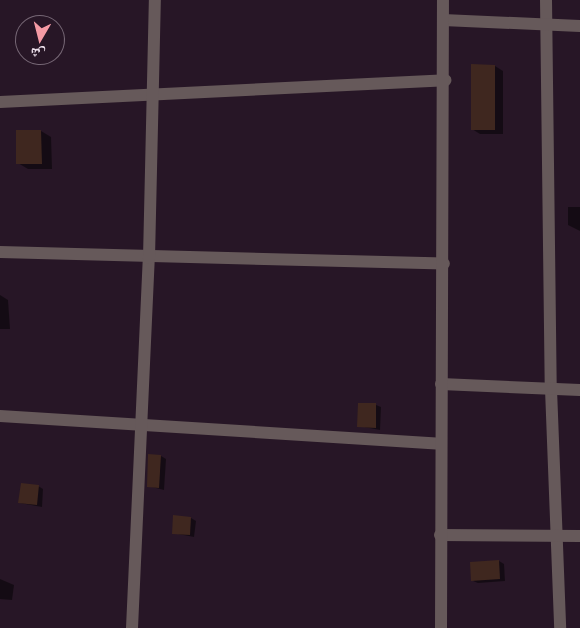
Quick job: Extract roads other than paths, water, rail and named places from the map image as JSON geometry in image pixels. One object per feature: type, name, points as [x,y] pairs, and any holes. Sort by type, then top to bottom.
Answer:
[{"type":"street","points":[[132,628],[149,258],[155,0]]},
{"type":"street","points":[[441,628],[440,444],[444,264],[445,80],[443,0]]},
{"type":"street","points":[[546,0],[551,389],[560,628]]},
{"type":"street","points":[[443,20],[580,26]]},
{"type":"street","points":[[0,102],[445,80]]},
{"type":"street","points":[[0,252],[149,258],[444,264]]},
{"type":"street","points":[[441,384],[580,390]]},
{"type":"street","points":[[0,416],[440,444]]},
{"type":"street","points":[[440,535],[580,536]]}]
